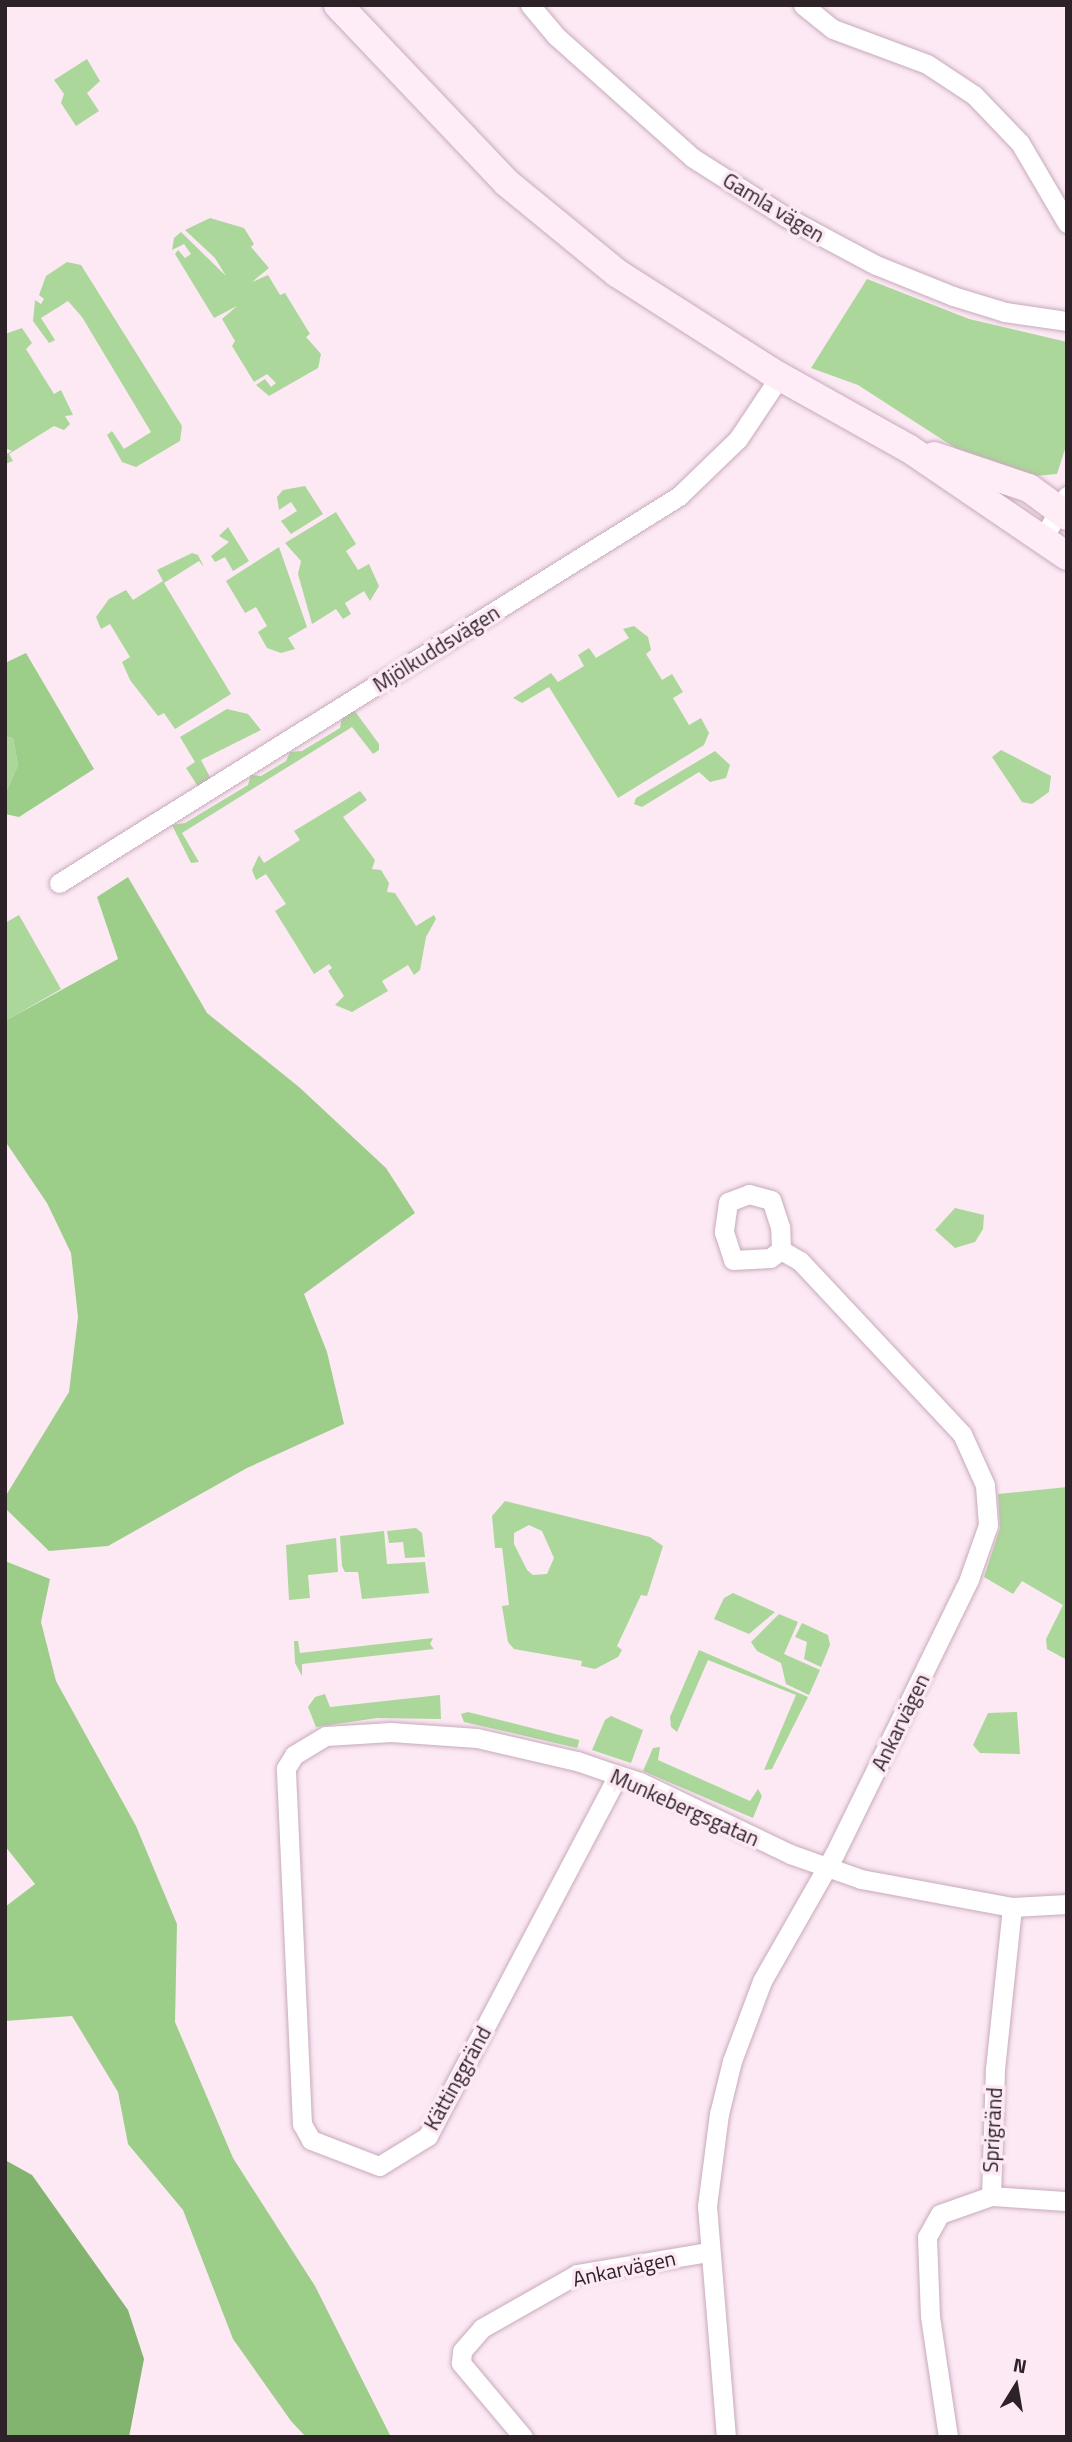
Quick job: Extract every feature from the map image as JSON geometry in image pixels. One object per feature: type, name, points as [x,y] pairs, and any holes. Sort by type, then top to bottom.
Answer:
[{"type":"street","points":[[338,5],[449,127],[565,232],[663,305],[780,376],[908,448],[1067,556]]},
{"type":"street","name":"Gamla vägen","points":[[530,5],[556,36],[693,158],[786,217],[876,265],[953,296],[1005,312],[1067,321]]},
{"type":"street","points":[[803,5],[833,29],[927,64],[968,90],[1020,143],[1067,223]]},
{"type":"street","name":"Mjölkuddsvägen","points":[[60,883],[679,496],[738,439],[780,376]]},
{"type":"street","points":[[908,448],[1028,488],[1064,507],[1042,540]]},
{"type":"street","name":"Ankarvägen","points":[[726,2437],[708,2252],[708,2206],[717,2127],[732,2061],[762,1981],[828,1868],[970,1579],[987,1533],[988,1513],[979,1464],[962,1434],[800,1261],[781,1250]]},
{"type":"street","name":"Munkebergsgatan","points":[[302,1749],[326,1736],[391,1732],[477,1738],[618,1775],[828,1868],[951,1899],[1012,1907],[1067,1904]]},
{"type":"street","name":"Kättinggränd","points":[[302,1749],[286,1768],[302,2124],[319,2146],[379,2166],[428,2136],[618,1775]]},
{"type":"street","name":"Sprigränd","points":[[948,2437],[935,2361],[927,2237],[940,2214],[991,2196],[995,2069],[1012,1907]]},
{"type":"street","points":[[991,2196],[1067,2201]]},
{"type":"street","name":"Ankarvägen","points":[[523,2437],[461,2363],[462,2351],[482,2328],[577,2274],[708,2252]]},
{"type":"shaded area","points":[[87,59],[100,81],[87,93],[99,111],[76,126],[61,103],[64,94],[54,80]]},
{"type":"shaded area","points":[[210,218],[244,228],[254,244],[251,247],[269,268],[252,282],[268,275],[280,295],[285,293],[310,334],[306,337],[321,354],[318,368],[269,396],[256,385],[265,379],[271,387],[276,383],[267,374],[254,382],[232,346],[235,341],[222,319],[237,306],[214,318],[175,254],[178,250],[185,258],[191,254],[184,244],[172,250],[174,238],[181,232],[226,276],[215,258],[185,230]]},
{"type":"shaded area","points":[[67,262],[81,265],[182,426],[180,441],[136,467],[122,462],[107,435],[112,431],[124,449],[151,432],[82,317],[68,301],[41,318],[55,340],[49,343],[33,321],[35,300],[41,304],[44,299],[39,295],[46,276]]},
{"type":"shaded area","points":[[867,279],[969,319],[1067,342],[1067,443],[1057,474],[1035,476],[960,451],[858,385],[811,368]]},
{"type":"shaded area","points":[[22,328],[32,343],[26,349],[54,394],[61,390],[73,415],[65,416],[70,424],[64,430],[54,426],[9,454],[13,461],[5,464],[5,455],[12,451],[5,448],[5,334]]},
{"type":"shaded area","points":[[305,486],[323,514],[291,534],[281,521],[297,511],[291,502],[279,510],[277,497],[283,490]]},
{"type":"shaded area","points":[[336,512],[356,544],[346,551],[358,570],[369,564],[379,586],[370,601],[364,591],[345,603],[351,614],[343,619],[336,609],[312,624],[298,574],[301,561],[285,543]]},
{"type":"shaded area","points":[[228,527],[249,561],[233,571],[225,557],[215,562],[211,556],[229,542],[219,536]]},
{"type":"shaded area","points":[[279,547],[307,627],[288,638],[295,649],[281,653],[267,648],[258,632],[267,626],[256,607],[245,613],[226,581]]},
{"type":"shaded area","points":[[192,553],[198,555],[204,567],[199,561],[164,583],[231,694],[175,729],[164,713],[158,716],[130,680],[122,662],[130,657],[110,624],[101,629],[96,617],[109,599],[126,590],[133,600],[163,581],[157,570]]},
{"type":"shaded area","points":[[634,626],[648,637],[651,650],[646,654],[662,680],[672,674],[683,692],[673,698],[689,725],[701,718],[709,733],[704,745],[618,798],[549,687],[522,703],[513,698],[551,673],[558,682],[584,666],[578,655],[589,648],[596,658],[629,638],[623,629]]},
{"type":"shaded area","points":[[26,653],[94,769],[19,817],[5,814],[5,794],[18,765],[13,738],[5,737],[5,663]]},
{"type":"shaded area","points":[[227,709],[248,714],[261,730],[201,760],[211,779],[203,787],[197,785],[186,768],[195,762],[180,737]]},
{"type":"shaded area","points":[[354,710],[379,744],[379,750],[373,754],[352,727],[182,833],[199,862],[191,863],[172,825],[185,823],[248,785],[251,775],[261,776],[286,761],[290,752],[302,751],[340,728],[342,717]]},
{"type":"shaded area","points":[[5,737],[13,738],[18,765],[5,794]]},
{"type":"shaded area","points":[[1001,750],[1051,776],[1049,792],[1032,804],[1022,802],[992,757]]},
{"type":"shaded area","points":[[715,751],[730,765],[726,778],[710,782],[699,772],[642,807],[634,804],[636,798]]},
{"type":"shaded area","points":[[360,791],[367,800],[343,817],[375,860],[372,869],[381,870],[389,883],[387,892],[395,893],[416,926],[434,915],[436,919],[426,937],[420,970],[414,975],[408,965],[382,981],[388,991],[352,1012],[335,1005],[344,996],[328,971],[332,968],[329,964],[314,974],[275,911],[286,904],[266,874],[256,880],[252,870],[259,855],[264,863],[300,840],[294,831]]},
{"type":"shaded area","points":[[128,877],[207,1013],[299,1087],[386,1168],[415,1213],[304,1294],[327,1352],[344,1424],[247,1468],[108,1546],[49,1551],[5,1508],[5,1497],[69,1392],[78,1317],[71,1253],[47,1203],[5,1141],[5,1021],[118,959],[97,897]]},
{"type":"shaded area","points":[[19,915],[61,989],[7,1020],[5,923]]},
{"type":"shaded area","points":[[955,1208],[984,1215],[983,1229],[975,1242],[955,1248],[935,1230]]},
{"type":"shaded area","points":[[1067,1487],[1067,1660],[1047,1649],[1046,1639],[1063,1605],[1022,1581],[1013,1594],[984,1577],[1000,1528],[998,1494]]},
{"type":"shaded area","points":[[505,1501],[650,1537],[663,1546],[647,1596],[641,1595],[617,1646],[622,1650],[618,1657],[595,1669],[581,1666],[582,1661],[514,1649],[508,1642],[502,1606],[509,1605],[502,1548],[495,1548],[492,1516]],"holes":[[[529,1525],[542,1531],[554,1558],[547,1574],[533,1575],[527,1570],[514,1544],[514,1533]]]},
{"type":"shaded area","points":[[416,1528],[422,1533],[425,1557],[405,1558],[403,1542],[389,1543],[387,1531]]},
{"type":"shaded area","points":[[384,1531],[387,1564],[425,1562],[429,1593],[362,1599],[358,1572],[345,1572],[342,1566],[340,1536]]},
{"type":"shaded area","points":[[336,1538],[338,1572],[308,1575],[310,1598],[289,1600],[286,1545]]},
{"type":"shaded area","points":[[5,1561],[50,1579],[41,1622],[56,1681],[136,1826],[177,1924],[175,2022],[233,2158],[315,2286],[391,2437],[306,2437],[291,2421],[233,2339],[183,2210],[128,2144],[118,2092],[72,2016],[5,2021],[5,1907],[35,1884],[5,1846]]},
{"type":"shaded area","points":[[733,1593],[775,1612],[749,1634],[714,1619],[724,1598]]},
{"type":"shaded area","points":[[779,1614],[798,1622],[784,1654],[820,1670],[809,1695],[786,1684],[781,1663],[757,1651],[751,1642]]},
{"type":"shaded area","points":[[802,1623],[828,1635],[830,1645],[821,1667],[804,1659],[807,1642],[795,1637]]},
{"type":"shaded area","points":[[433,1638],[430,1644],[434,1649],[302,1664],[302,1676],[295,1663],[294,1641],[298,1641],[300,1653]]},
{"type":"shaded area","points":[[699,1650],[808,1697],[772,1769],[764,1770],[796,1695],[708,1660],[677,1732],[671,1727],[670,1717]]},
{"type":"shaded area","points":[[325,1694],[330,1707],[440,1695],[441,1719],[377,1718],[316,1727],[308,1707],[315,1697]]},
{"type":"shaded area","points":[[468,1712],[579,1742],[577,1748],[464,1722],[461,1714]]},
{"type":"shaded area","points":[[1017,1712],[1020,1754],[980,1753],[973,1745],[988,1713]]},
{"type":"shaded area","points":[[611,1716],[643,1730],[631,1763],[592,1750],[605,1720]]},
{"type":"shaded area","points":[[660,1747],[658,1760],[750,1801],[758,1789],[762,1796],[753,1818],[643,1771],[653,1748]]},
{"type":"shaded area","points":[[5,2160],[32,2175],[128,2310],[144,2359],[129,2437],[5,2437]]}]
